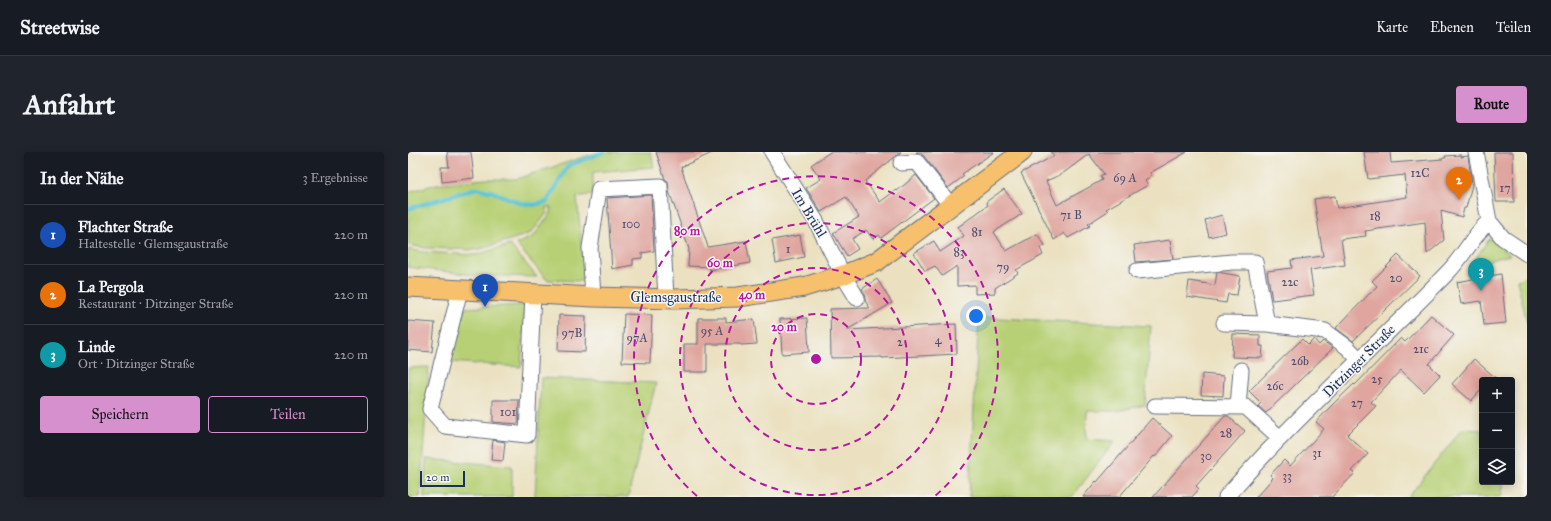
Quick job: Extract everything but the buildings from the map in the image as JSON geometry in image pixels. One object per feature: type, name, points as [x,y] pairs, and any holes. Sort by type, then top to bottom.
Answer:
[{"type":"main road","name":"Glemsgaustraße","points":[[408,287],[593,297],[666,298],[738,297],[804,287],[843,275],[876,262],[1022,152]]},
{"type":"street","name":"Im Brühl","points":[[772,152],[816,221],[843,275],[857,298]]},
{"type":"street","points":[[1476,152],[1489,221],[1503,238],[1524,253]]},
{"type":"street","points":[[901,163],[917,162],[951,206]]},
{"type":"street","points":[[593,297],[590,248],[599,189],[660,186],[666,298]]},
{"type":"street","name":"Ditzinger Straße","points":[[1226,497],[1280,438],[1453,267],[1461,258],[1479,231],[1489,221]]},
{"type":"street","points":[[1137,271],[1232,262],[1255,262],[1267,324]]},
{"type":"street","points":[[460,290],[430,409],[445,426],[528,435],[533,293]]},
{"type":"street","points":[[1224,323],[1267,324],[1326,331],[1347,347],[1360,360]]},
{"type":"street","points":[[1238,407],[1241,370]]},
{"type":"street","points":[[1155,406],[1246,407],[1280,438]]},
{"type":"green space","points":[[599,152],[651,152],[654,167],[593,172],[593,194],[577,197],[585,281],[547,280],[516,244],[533,237],[551,213],[551,207],[547,207],[547,213],[531,233],[477,250],[426,248],[408,245],[408,192],[437,184],[485,179],[516,179]]},
{"type":"green space","points":[[1490,238],[1510,255],[1471,265]]},
{"type":"green space","points":[[510,245],[537,277],[473,275],[408,267],[408,249],[423,252],[476,255]]},
{"type":"green space","points":[[1527,277],[1527,323],[1517,280]]},
{"type":"green space","points":[[525,305],[521,367],[450,362],[462,308]]},
{"type":"green space","points":[[979,317],[1151,326],[1145,405],[1117,411],[1087,411],[1086,439],[1115,441],[1072,497],[969,497]]},
{"type":"green space","points":[[429,367],[420,497],[408,497],[408,368]]},
{"type":"green space","points":[[541,378],[656,383],[628,497],[535,497]]},
{"type":"green space","points":[[1462,429],[1479,430],[1479,485],[1503,485],[1501,497],[1408,497]]},
{"type":"green space","points":[[426,459],[512,466],[512,497],[424,497]]},
{"type":"waterway","points":[[408,209],[477,188],[493,192],[520,203],[533,205],[547,202],[568,166],[604,152]]},
{"type":"place","name":"La Pergola","points":[[1459,200]]},
{"type":"place","name":"Linde","points":[[1481,291]]},
{"type":"place","name":"Flachter Straße","points":[[485,307]]}]
